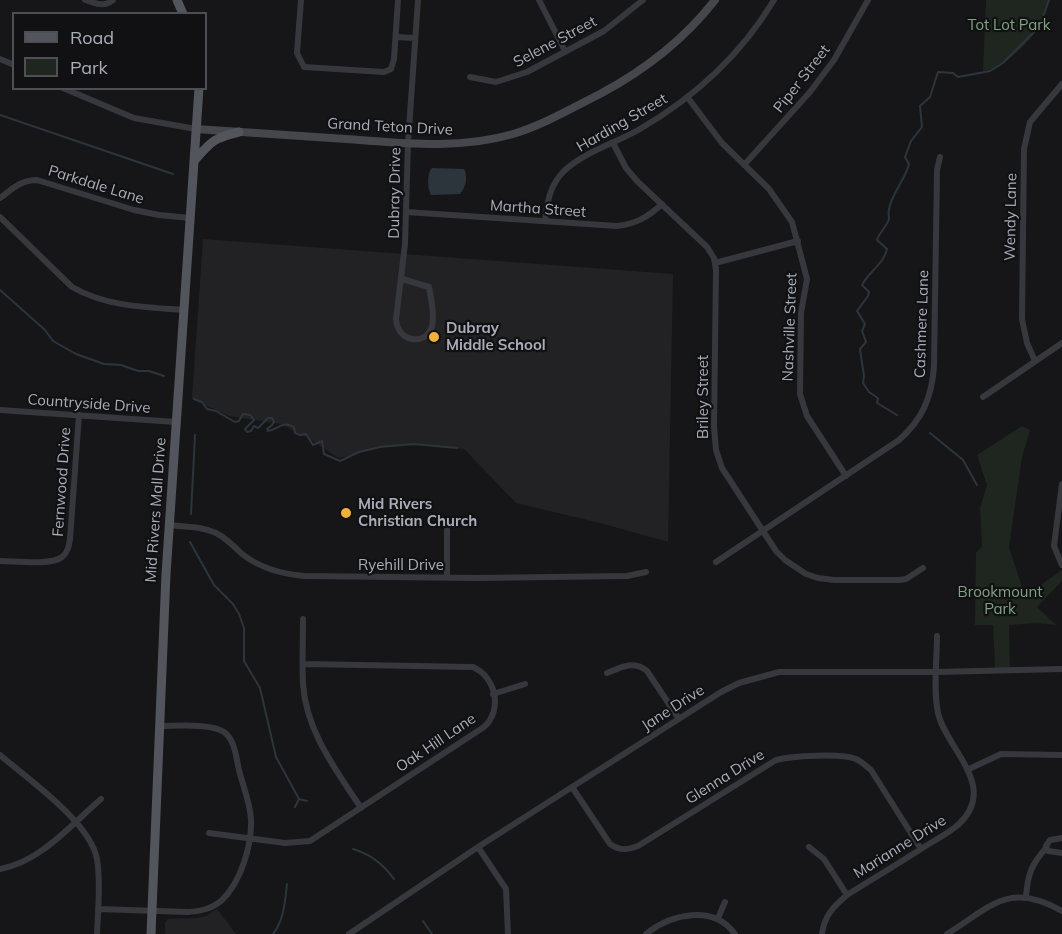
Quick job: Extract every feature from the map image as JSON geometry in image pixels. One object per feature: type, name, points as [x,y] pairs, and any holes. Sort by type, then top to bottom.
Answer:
[{"type":"main road","name":"Mid Rivers Mall Drive","points":[[151,934],[169,525],[199,90]]},
{"type":"main road","points":[[194,161],[219,137],[239,132]]},
{"type":"street","points":[[85,0],[100,5],[113,0]]},
{"type":"street","points":[[301,0],[297,53],[304,68],[384,72],[391,69],[394,59],[397,0]]},
{"type":"street","name":"Dubray Drive","points":[[402,279],[429,287],[433,325],[425,336],[411,339],[400,334],[396,324],[402,279],[418,0]]},
{"type":"street","points":[[539,0],[565,51]]},
{"type":"street","name":"Selene Street","points":[[470,78],[490,82],[501,81],[526,72],[604,31],[643,0]]},
{"type":"street","name":"Grand Teton Drive","points":[[68,90],[134,118],[196,129],[408,143],[458,144],[484,141],[514,134],[540,124],[628,78],[648,65],[683,36],[715,0]]},
{"type":"street","name":"Harding Street","points":[[545,221],[550,192],[559,177],[573,164],[666,113],[688,98],[710,79],[745,42],[774,0]]},
{"type":"street","name":"Piper Street","points":[[744,165],[810,93],[834,60],[868,0]]},
{"type":"street","points":[[396,36],[415,38]]},
{"type":"street","name":"Wendy Lane","points":[[1035,361],[1027,343],[1022,319],[1024,149],[1030,122],[1062,84]]},
{"type":"street","name":"Nashville Street","points":[[688,98],[723,143],[777,198],[792,222],[807,279],[801,313],[800,394],[802,406],[846,476]]},
{"type":"street","points":[[613,143],[626,168],[637,182],[707,247],[715,263],[798,241]]},
{"type":"street","name":"Cashmere Lane","points":[[716,562],[899,440],[922,414],[933,384],[935,359],[937,170],[940,157]]},
{"type":"street","name":"Parkdale Lane","points":[[0,198],[18,184],[37,180],[134,210],[190,218]]},
{"type":"street","name":"Martha Street","points":[[406,212],[617,226],[631,225],[652,213],[662,204]]},
{"type":"street","points":[[0,217],[72,287],[84,294],[106,302],[138,307],[184,309]]},
{"type":"street","name":"Briley Street","points":[[715,263],[714,427],[716,450],[723,468],[776,551],[806,574],[834,580],[899,580],[923,568]]},
{"type":"street","points":[[982,397],[1062,343]]},
{"type":"street","name":"Countryside Drive","points":[[0,410],[176,422]]},
{"type":"street","name":"Fernwood Drive","points":[[0,561],[52,561],[66,553],[70,539],[79,416]]},
{"type":"street","points":[[1062,484],[1054,546],[1062,565]]},
{"type":"street","points":[[447,522],[447,577]]},
{"type":"street","name":"Ryehill Drive","points":[[169,525],[197,528],[219,534],[253,561],[279,573],[304,576],[627,576],[646,572]]},
{"type":"street","points":[[303,619],[303,685],[307,705],[316,733],[333,766],[361,808]]},
{"type":"street","name":"Marianne Drive","points":[[822,934],[826,918],[836,904],[948,832],[964,818],[973,797],[969,769],[947,735],[936,705],[937,636]]},
{"type":"street","points":[[303,664],[473,667],[484,673],[493,694],[525,684]]},
{"type":"street","points":[[606,673],[633,664],[641,666],[647,671],[678,719]]},
{"type":"street","name":"Jane Drive","points":[[349,934],[478,847],[678,719],[739,683],[779,672],[1062,669]]},
{"type":"street","name":"Oak Hill Lane","points":[[209,833],[285,843],[310,841],[484,727],[495,711],[496,703],[493,694]]},
{"type":"street","points":[[98,909],[200,912],[223,899],[243,867],[250,839],[250,813],[230,737],[218,729],[160,726]]},
{"type":"street","points":[[0,754],[76,820],[88,837],[97,860],[97,934]]},
{"type":"street","points":[[969,769],[1001,754],[1062,755]]},
{"type":"street","name":"Glenna Drive","points":[[572,787],[610,844],[618,849],[629,849],[638,846],[776,760],[790,757],[848,757],[865,764],[871,770],[921,849]]},
{"type":"street","points":[[0,869],[32,857],[101,798]]},
{"type":"street","points":[[1026,896],[1027,879],[1033,864],[1050,840],[1062,838]]},
{"type":"street","points":[[478,847],[506,889],[508,934]]},
{"type":"street","points":[[809,847],[824,860],[847,895]]},
{"type":"street","points":[[1046,848],[1051,852],[1062,853]]},
{"type":"street","points":[[947,934],[1005,899],[1026,896],[1047,902],[1062,911]]},
{"type":"street","points":[[718,918],[725,902]]},
{"type":"street","points":[[646,934],[676,918],[698,915],[718,918],[735,934]]},
{"type":"street","points":[[360,927],[365,934]]},
{"type":"shaded area","points":[[432,168],[464,169],[466,182],[460,194],[431,195],[428,181]]},
{"type":"shaded area","name":"Dubray Middle School","points":[[203,239],[673,274],[668,542],[516,503],[464,449],[420,445],[375,447],[338,458],[315,442],[281,424],[229,416],[192,399]]},
{"type":"shaded area","points":[[217,909],[236,934],[165,934],[165,922],[168,919],[197,918],[206,916]]},
{"type":"green space","name":"Tot Lot Park","points":[[986,0],[1049,0],[1041,24],[1029,40],[998,66],[983,71]]},
{"type":"green space","name":"Brookmount Park","points":[[1022,426],[1030,430],[1022,457],[1009,547],[1025,596],[1062,570],[1062,581],[1037,607],[1056,625],[1037,623],[1009,625],[1010,669],[995,670],[993,625],[975,625],[976,553],[982,546],[980,508],[987,485],[977,455]]},
{"type":"waterway","points":[[897,415],[877,403],[878,398],[869,392],[863,383],[860,349],[866,342],[862,331],[865,324],[857,311],[869,292],[862,285],[883,259],[887,249],[877,240],[888,222],[893,197],[907,170],[909,164],[905,157],[911,141],[922,127],[920,106],[930,97],[938,72],[953,73],[958,77],[990,71],[1003,63],[1040,26],[1049,0]]},
{"type":"waterway","points":[[0,115],[173,174]]},
{"type":"waterway","points":[[0,290],[45,330],[53,341],[76,354],[104,364],[121,365],[164,376]]},
{"type":"waterway","points":[[194,399],[202,402],[207,409],[216,411],[235,422],[239,421],[243,414],[250,415],[254,420],[245,429],[247,432],[251,431],[254,426],[258,428],[268,418],[272,418],[274,422],[267,429],[268,431],[283,425],[290,425],[294,427],[295,433],[306,434],[313,445],[322,441],[324,454],[340,461],[359,452],[380,447],[413,444],[457,448]]},
{"type":"waterway","points":[[930,433],[963,460],[977,485]]},
{"type":"waterway","points":[[191,514],[195,435]]},
{"type":"waterway","points":[[190,542],[214,585],[233,604],[239,614],[244,628],[244,661],[260,688],[276,757],[299,799],[307,801]]},
{"type":"waterway","points":[[295,807],[299,799]]},
{"type":"waterway","points":[[353,849],[376,861],[394,879]]},
{"type":"waterway","points":[[273,934],[282,917],[287,884]]},
{"type":"waterway","points":[[423,921],[432,934]]},
{"type":"place","name":"Dubray Middle School","points":[[434,337]]},
{"type":"place","name":"Mid Rivers Christian Church","points":[[346,513]]}]
